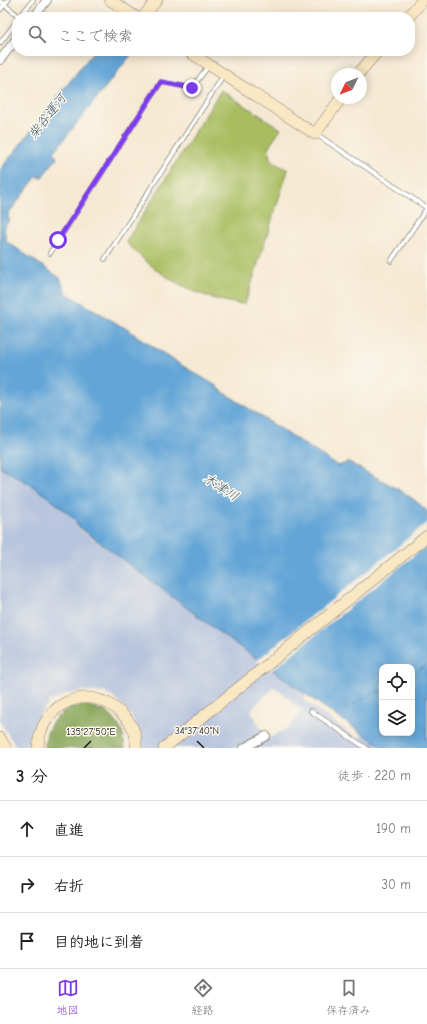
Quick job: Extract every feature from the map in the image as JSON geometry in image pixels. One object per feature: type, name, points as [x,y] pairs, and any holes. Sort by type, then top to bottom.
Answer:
[{"type":"street","points":[[38,12],[47,0]]},
{"type":"street","points":[[110,0],[128,12]]},
{"type":"street","points":[[147,12],[157,0]]},
{"type":"street","points":[[412,12],[423,0]]},
{"type":"street","points":[[0,60],[12,44]]},
{"type":"street","points":[[196,56],[315,134],[337,104]]},
{"type":"street","points":[[363,68],[374,56]]},
{"type":"street","points":[[164,748],[427,536]]},
{"type":"street","points":[[36,748],[41,727],[52,712],[68,701],[90,698],[98,699],[112,706],[129,720],[135,732],[135,748]]},
{"type":"street","points":[[36,748],[39,728],[43,720],[56,707],[65,702],[88,699],[110,706],[126,721],[132,733],[135,748]]},
{"type":"street","points":[[244,748],[266,736]]},
{"type":"lane","points":[[0,10],[8,0]]},
{"type":"lane","points":[[24,12],[33,0]]},
{"type":"lane","points":[[0,1],[14,12]]},
{"type":"lane","points":[[0,43],[12,27]]},
{"type":"lane","points":[[0,33],[4,37]]},
{"type":"lane","points":[[50,254],[161,82],[192,88],[209,64]]},
{"type":"lane","points":[[105,259],[224,75]]},
{"type":"lane","points":[[315,134],[427,208],[390,261]]},
{"type":"lane","points":[[311,711],[366,748]]},
{"type":"shaded area","points":[[0,468],[43,492],[77,521],[74,525],[306,694],[303,700],[358,739],[362,734],[383,748],[251,748],[291,726],[302,711],[293,704],[290,699],[274,687],[251,710],[264,734],[237,748],[140,748],[140,739],[142,738],[142,735],[139,736],[132,716],[123,706],[114,698],[106,694],[107,692],[105,691],[104,693],[85,691],[66,694],[52,701],[48,701],[49,703],[42,711],[34,726],[30,739],[30,748],[17,748],[0,722]]},
{"type":"green space","points":[[221,90],[281,129],[268,148],[271,161],[288,170],[245,304],[211,298],[195,292],[165,275],[151,265],[126,242]]},
{"type":"green space","points":[[84,705],[98,708],[97,710],[100,711],[101,709],[112,717],[122,733],[124,738],[122,738],[122,741],[124,741],[125,748],[45,748],[48,730],[56,718],[59,715],[61,717],[63,716],[61,713],[70,708]]},
{"type":"water","points":[[90,56],[130,56],[54,152],[57,158],[41,178],[37,176],[8,214],[8,218],[10,220],[4,227],[6,241],[60,278],[66,293],[123,327],[129,329],[131,332],[178,363],[218,387],[217,388],[338,466],[349,462],[400,490],[427,511],[427,748],[384,748],[223,635],[75,524],[77,521],[59,506],[11,473],[0,468],[0,170]]},
{"type":"pier","points":[[427,523],[427,545],[271,671],[256,661]]},
{"type":"ferry route","points":[[415,671],[427,665]]},
{"type":"ferry route","points":[[345,709],[379,691]]},
{"type":"route","points":[[58,240],[161,82],[192,88]]},
{"type":"water label","name":"柴谷運河","points":[[47,116]]},
{"type":"water label","name":"木津川","points":[[221,487]]}]
